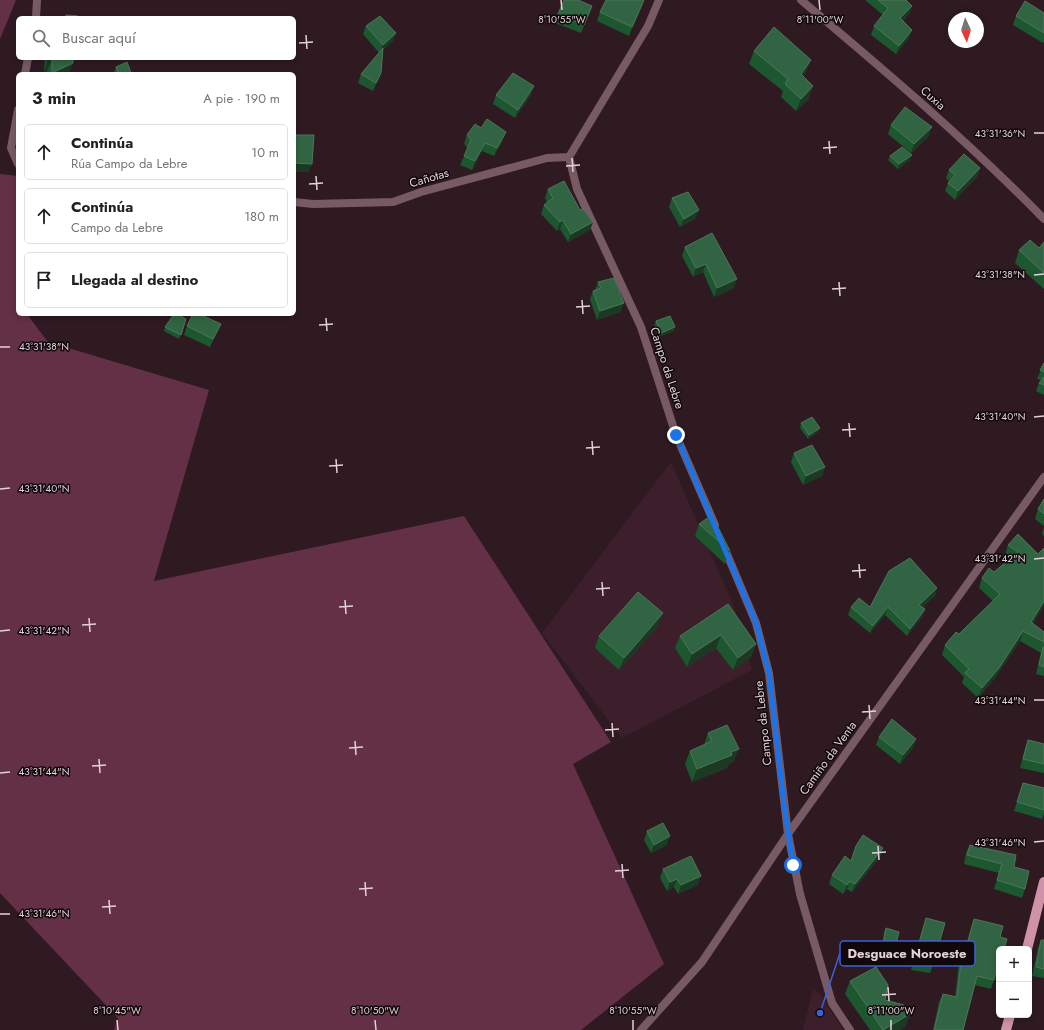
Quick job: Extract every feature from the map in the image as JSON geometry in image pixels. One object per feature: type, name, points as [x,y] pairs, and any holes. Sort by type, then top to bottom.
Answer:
[{"type":"main road","points":[[1028,946],[1044,882]]},
{"type":"main road","points":[[1006,1030],[1009,1018]]},
{"type":"street","points":[[36,16],[37,0]]},
{"type":"street","points":[[569,157],[648,26],[659,0]]},
{"type":"street","name":"Cuxia","points":[[801,0],[898,83],[1015,189],[1044,218]]},
{"type":"street","points":[[25,72],[28,60]]},
{"type":"street","points":[[16,121],[11,148],[16,159]]},
{"type":"street","name":"Cañotas","points":[[296,202],[313,204],[393,202],[421,192],[548,158],[569,157]]},
{"type":"street","name":"Campo da Lebre","points":[[569,157],[578,189],[641,327],[676,435],[756,623],[769,673],[788,834],[800,894],[832,1003],[850,1030]]},
{"type":"street","name":"Camiño da Venta","points":[[641,1030],[702,962],[788,834],[1044,477]]},
{"type":"shaded area","points":[[0,0],[16,0],[0,39]]},
{"type":"shaded area","points":[[0,174],[16,176],[16,316],[29,316],[48,342],[209,390],[154,581],[464,516],[611,742],[573,764],[664,964],[581,1030],[114,1030],[118,1018],[0,893]]},
{"type":"shaded area","points":[[671,462],[735,609],[752,670],[622,738],[542,633]]},
{"type":"shaded area","points":[[813,988],[822,997],[843,1030],[803,1030]]},
{"type":"building","points":[[564,0],[578,0],[592,6],[584,25],[558,14]]},
{"type":"building","points":[[606,0],[644,0],[632,27],[600,12]]},
{"type":"building","points":[[878,0],[906,0],[912,6],[900,18],[912,30],[899,46],[874,26],[888,8]]},
{"type":"building","points":[[1025,1],[1044,13],[1044,33],[1016,16]]},
{"type":"building","points":[[380,16],[396,33],[383,45],[366,26]]},
{"type":"building","points":[[774,27],[811,60],[801,74],[813,86],[801,99],[785,84],[788,79],[754,51]]},
{"type":"building","points":[[383,48],[381,73],[376,83],[361,74]]},
{"type":"building","points":[[52,60],[73,60],[73,63],[52,72]]},
{"type":"building","points":[[127,62],[131,72],[118,72],[116,67]]},
{"type":"building","points":[[513,73],[534,86],[518,110],[496,95]]},
{"type":"building","points":[[905,107],[932,127],[914,144],[891,125]]},
{"type":"building","points":[[487,119],[506,132],[497,148],[485,143],[475,161],[464,156],[471,140],[467,135],[475,124],[481,128]]},
{"type":"building","points":[[296,135],[314,135],[312,164],[296,163]]},
{"type":"building","points":[[902,147],[912,155],[899,164],[890,156]]},
{"type":"building","points":[[964,154],[980,168],[958,191],[948,183],[955,175],[949,170]]},
{"type":"building","points":[[564,181],[580,210],[583,209],[593,222],[571,234],[563,220],[560,222],[544,205],[553,198],[548,189]]},
{"type":"building","points":[[688,192],[699,210],[684,219],[672,198]]},
{"type":"building","points":[[712,233],[737,279],[717,288],[706,264],[696,268],[685,247]]},
{"type":"building","points":[[1030,240],[1039,248],[1044,242],[1044,273],[1019,250]]},
{"type":"building","points":[[614,278],[624,303],[600,311],[593,291],[601,288],[598,282]]},
{"type":"building","points":[[173,316],[181,316],[186,319],[181,335],[165,327]]},
{"type":"building","points":[[192,316],[203,316],[221,324],[213,339],[187,326]]},
{"type":"building","points":[[670,316],[675,327],[661,333],[656,321]]},
{"type":"building","points":[[1044,363],[1044,372],[1040,370]]},
{"type":"building","points":[[1044,377],[1044,385],[1039,383]]},
{"type":"building","points":[[812,417],[820,428],[809,435],[801,423]]},
{"type":"building","points":[[812,445],[825,467],[806,476],[794,453]]},
{"type":"building","points":[[1044,499],[1044,514],[1038,509]]},
{"type":"building","points":[[712,515],[730,551],[699,524]]},
{"type":"building","points":[[1018,534],[1038,554],[1044,548],[1044,601],[1031,622],[1044,632],[1044,642],[1023,631],[999,668],[982,688],[965,673],[969,669],[945,645],[956,632],[959,634],[1000,594],[982,578],[989,568],[994,572],[1018,552],[1008,545]]},
{"type":"building","points":[[910,558],[937,588],[919,605],[925,609],[910,629],[888,607],[873,626],[851,607],[859,598],[870,607],[889,571]]},
{"type":"building","points":[[638,592],[663,613],[624,658],[599,636]]},
{"type":"building","points":[[728,604],[756,644],[738,658],[721,635],[692,654],[680,636]]},
{"type":"building","points":[[1044,647],[1044,667],[1039,665]]},
{"type":"building","points":[[892,719],[916,739],[903,755],[879,737]]},
{"type":"building","points":[[727,725],[739,749],[731,752],[732,755],[697,769],[690,751],[712,741],[708,733]]},
{"type":"building","points":[[1028,740],[1044,744],[1044,764],[1023,759]]},
{"type":"building","points":[[1023,783],[1044,788],[1044,810],[1017,802]]},
{"type":"building","points":[[663,823],[670,836],[654,845],[647,831]]},
{"type":"building","points":[[863,835],[883,848],[855,884],[850,881],[847,885],[832,875],[845,856],[851,861],[856,846]]},
{"type":"building","points":[[970,845],[1016,855],[1014,867],[1029,871],[1025,889],[997,880],[1002,864],[967,855]]},
{"type":"building","points":[[691,856],[701,876],[681,885],[677,879],[670,882],[663,869]]},
{"type":"building","points":[[926,918],[945,923],[933,965],[914,961]]},
{"type":"building","points":[[974,919],[1003,926],[1000,937],[1007,939],[1005,946],[996,946],[996,971],[994,980],[977,976],[963,1030],[934,1030],[943,994],[957,997],[963,945],[967,945]]},
{"type":"building","points":[[886,928],[899,932],[896,944],[884,940]]},
{"type":"building","points":[[1041,940],[1044,940],[1044,969],[1036,967]]},
{"type":"building","points":[[876,967],[888,985],[885,1000],[904,1005],[910,1014],[883,1030],[850,981]]},
{"type":"place","name":"Desguace Noroeste","points":[[820,1013]]},
{"type":"route","points":[[676,435],[756,623],[769,673],[784,805],[793,865]]}]
